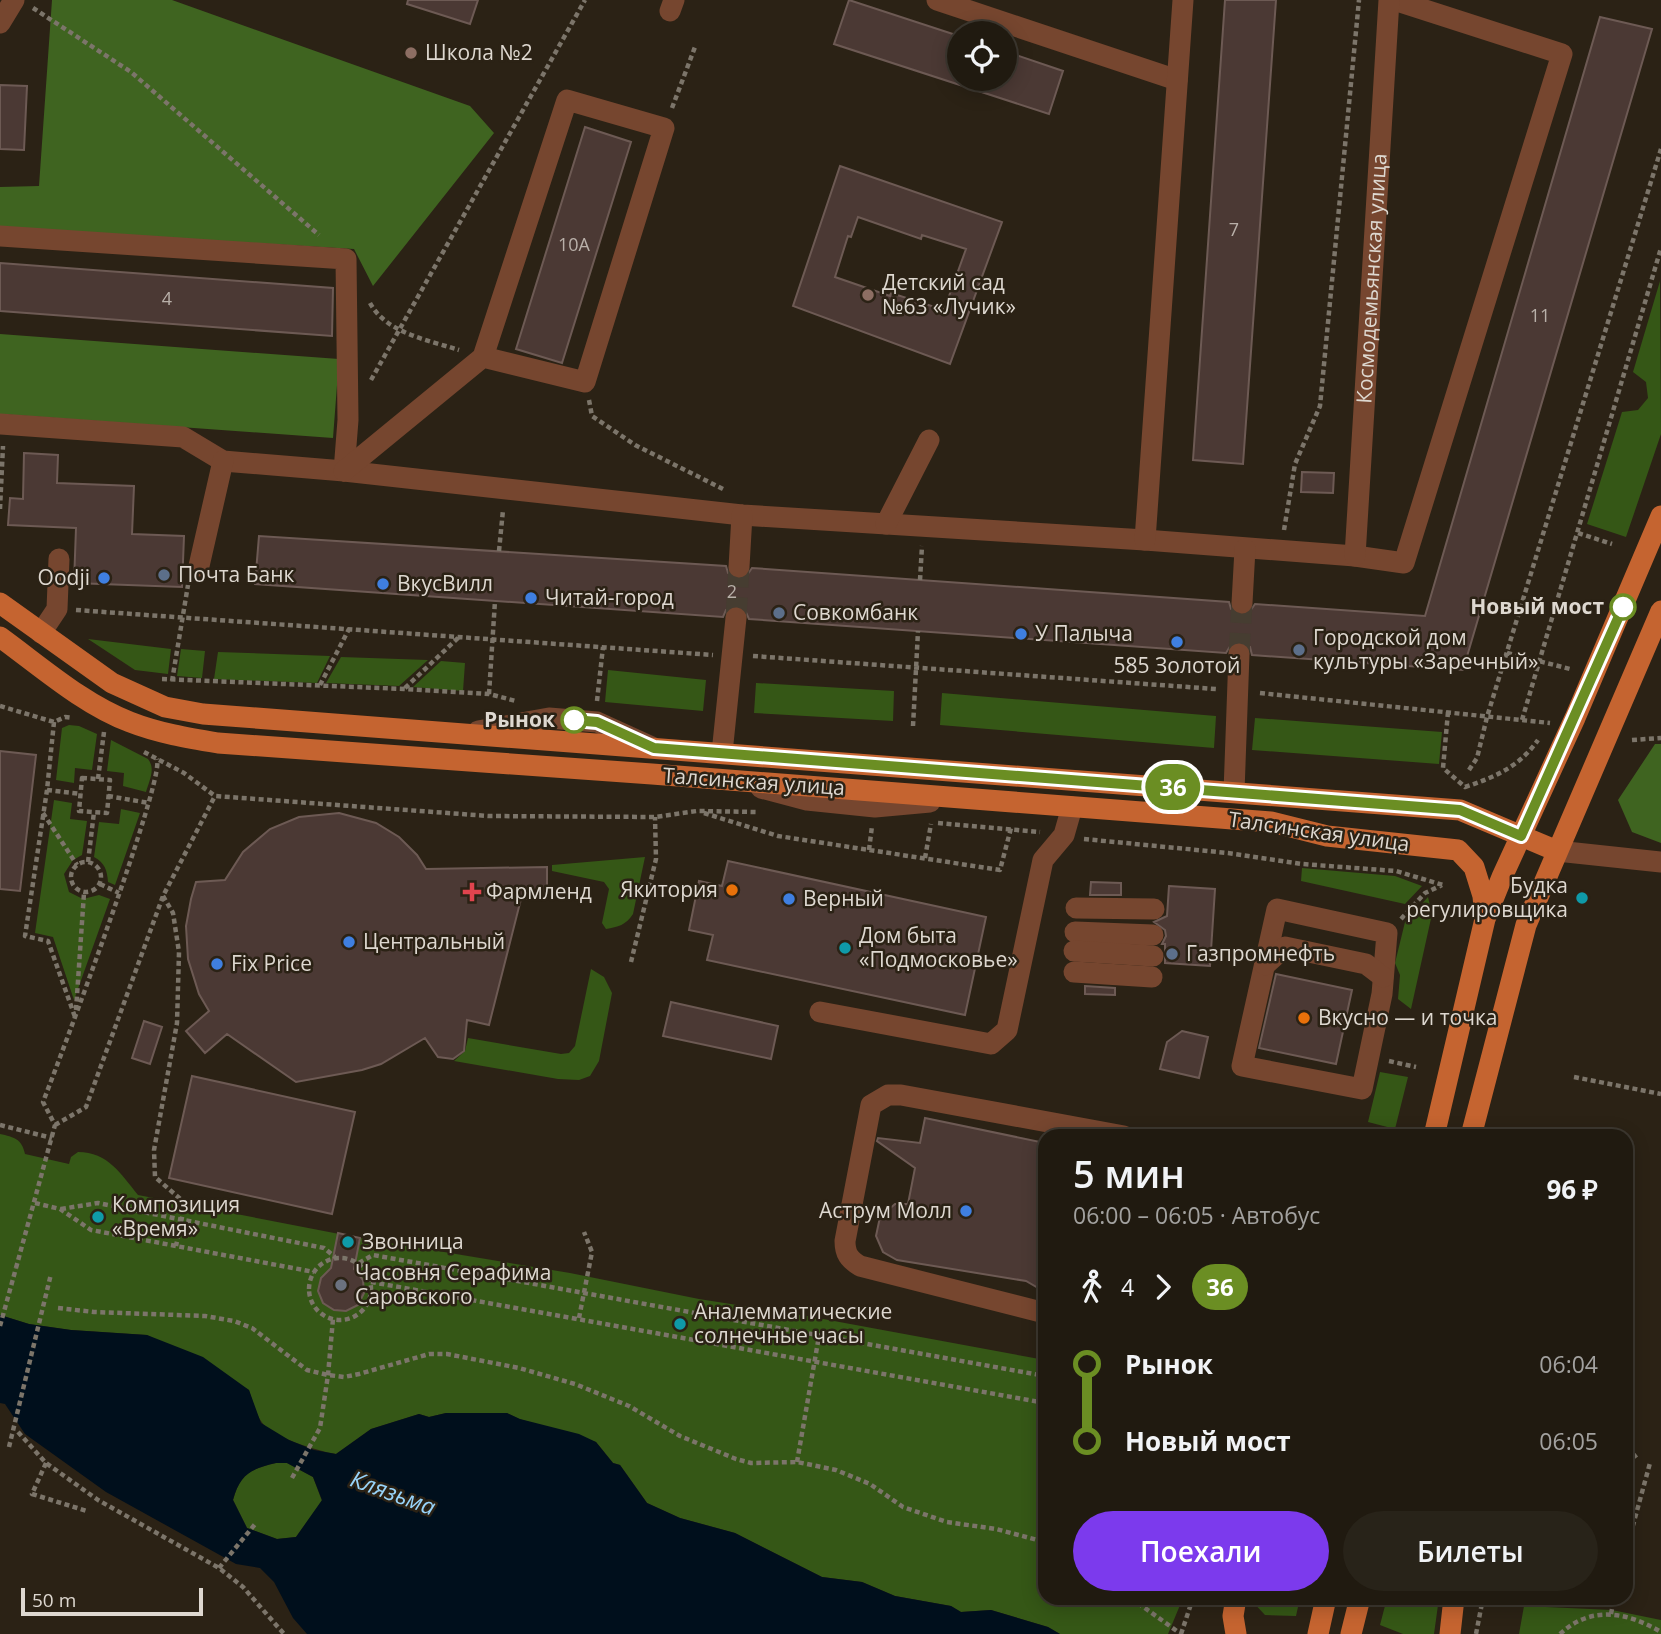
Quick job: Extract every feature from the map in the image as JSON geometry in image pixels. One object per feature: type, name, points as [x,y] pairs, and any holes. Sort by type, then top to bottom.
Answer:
[{"type":"main road","points":[[1436,1129],[1485,919],[1580,707],[1661,516]]},
{"type":"main road","name":"Талсинская улица","points":[[2,608],[112,683],[165,707],[203,714],[1460,810],[1557,851]]},
{"type":"main road","points":[[1473,1129],[1526,925],[1661,611]]},
{"type":"main road","name":"Талсинская улица","points":[[0,637],[96,706],[158,732],[232,744],[1271,822],[1327,836],[1458,850],[1474,867],[1483,896],[1485,919]]},
{"type":"main road","points":[[1235,1605],[1233,1616],[1236,1634]]},
{"type":"main road","points":[[1319,1630],[1324,1605]]},
{"type":"main road","points":[[1351,1633],[1358,1605]]},
{"type":"main road","points":[[1450,1634],[1453,1605]]},
{"type":"street","points":[[937,0],[1177,80]]},
{"type":"street","points":[[1145,540],[1183,0]]},
{"type":"street","name":"Космодемьянская улица","points":[[1355,556],[1389,0]]},
{"type":"street","points":[[2,424],[183,437],[223,461],[344,471],[742,515],[1145,540],[1355,556],[1404,563],[1562,54],[1394,0]]},
{"type":"street","points":[[0,23],[23,4]]},
{"type":"street","points":[[344,471],[483,357],[567,100],[664,128],[585,382],[483,357]]},
{"type":"street","points":[[0,236],[346,259],[348,419],[344,471]]},
{"type":"street","points":[[886,524],[929,440]]},
{"type":"street","points":[[199,566],[223,461]]},
{"type":"street","points":[[739,567],[742,515]]},
{"type":"street","points":[[1242,603],[1245,549]]},
{"type":"street","points":[[41,633],[57,609],[59,559]]},
{"type":"street","points":[[722,753],[736,618]]},
{"type":"street","points":[[1234,792],[1239,654]]},
{"type":"street","points":[[820,1012],[990,1044],[1007,1030],[1043,860],[1064,835],[1072,807]]},
{"type":"street","points":[[1557,851],[1661,862]]},
{"type":"street","points":[[1076,908],[1154,909]]},
{"type":"street","points":[[1277,909],[1387,933],[1379,1012],[1362,1089],[1242,1066],[1277,909]]},
{"type":"street","points":[[1265,965],[1285,947],[1366,964],[1383,977]]},
{"type":"street","points":[[1074,952],[1152,956]]},
{"type":"street","points":[[1038,1311],[860,1266],[850,1260],[845,1250],[845,1241],[871,1105],[888,1095],[901,1095],[1086,1129]]},
{"type":"path","points":[[368,386],[585,0]]},
{"type":"path","points":[[1280,552],[1295,464],[1320,406],[1359,0]]},
{"type":"path","points":[[23,4],[131,72],[346,259]]},
{"type":"path","points":[[664,128],[695,47]]},
{"type":"path","points":[[1469,770],[1477,758],[1487,717],[1661,149]]},
{"type":"path","points":[[1522,720],[1661,248]]},
{"type":"path","points":[[369,301],[375,312],[399,330],[483,357]]},
{"type":"path","points":[[585,382],[593,415],[635,445],[723,489],[742,515]]},
{"type":"path","points":[[0,509],[2,424]]},
{"type":"path","points":[[499,551],[505,489]]},
{"type":"path","points":[[920,580],[923,526]]},
{"type":"path","points":[[1578,533],[1612,544]]},
{"type":"path","points":[[172,681],[190,573],[199,566]]},
{"type":"path","points":[[489,694],[495,601]]},
{"type":"path","points":[[57,609],[732,656],[915,666],[1238,691],[1550,723]]},
{"type":"path","points":[[320,685],[349,629]]},
{"type":"path","points":[[913,726],[918,631]]},
{"type":"path","points":[[404,689],[460,636]]},
{"type":"path","points":[[597,706],[603,647]]},
{"type":"path","points":[[1507,653],[1570,669]]},
{"type":"path","points":[[159,679],[489,694],[518,702]]},
{"type":"path","points":[[0,706],[54,722],[65,717],[78,719]]},
{"type":"path","points":[[1448,712],[1443,768],[1465,787],[1493,778],[1513,767],[1529,753],[1556,713]]},
{"type":"path","points":[[54,722],[47,790],[24,936],[48,941],[75,1018]]},
{"type":"path","points":[[95,727],[115,737]]},
{"type":"path","points":[[98,779],[104,731]]},
{"type":"path","points":[[1632,740],[1659,739]]},
{"type":"path","points":[[138,749],[184,774],[215,796],[488,816],[655,817],[696,811],[764,812]]},
{"type":"path","points":[[0,1326],[55,1125],[43,1102],[149,803],[159,765],[156,758]]},
{"type":"path","points":[[82,778],[98,779],[110,780],[107,813],[79,811],[82,778]]},
{"type":"path","points":[[47,790],[81,794]]},
{"type":"path","points":[[108,796],[149,803]]},
{"type":"path","points":[[55,1125],[86,1107],[163,896],[215,796]]},
{"type":"path","points":[[696,811],[778,836],[1000,870],[1011,828],[1302,864],[1396,871],[1443,884],[1425,893],[1387,933]]},
{"type":"path","points":[[88,862],[94,812]]},
{"type":"path","points":[[43,813],[77,865]]},
{"type":"path","points":[[631,962],[656,859],[655,817]]},
{"type":"path","points":[[869,850],[873,819]]},
{"type":"path","points":[[925,858],[931,823]]},
{"type":"path","points":[[88,862],[96,866],[101,875],[100,884],[93,891],[84,893],[74,887],[71,876],[77,865],[88,862]]},
{"type":"path","points":[[100,884],[119,893]]},
{"type":"path","points":[[75,1018],[84,893]]},
{"type":"path","points":[[163,896],[173,913],[179,952],[177,1023],[154,1150],[155,1177],[185,1203],[176,1247]]},
{"type":"path","points":[[1574,1077],[1661,1094]]},
{"type":"path","points":[[0,1125],[52,1138]]},
{"type":"path","points":[[34,1203],[60,1209],[91,1230],[314,1272]]},
{"type":"path","points":[[60,1209],[98,1203],[324,1248],[335,1257]]},
{"type":"path","points":[[579,1318],[592,1252],[584,1231]]},
{"type":"path","points":[[359,1263],[373,1255],[1038,1375]]},
{"type":"path","points":[[335,1257],[348,1258],[359,1263],[367,1271],[371,1282],[372,1294],[367,1306],[358,1315],[345,1320],[323,1315],[311,1300],[310,1280],[314,1272],[323,1262],[335,1257]]},
{"type":"path","points":[[9,1447],[51,1274]]},
{"type":"path","points":[[371,1282],[1038,1402]]},
{"type":"path","points":[[58,1308],[205,1316],[234,1321],[252,1328],[307,1370],[328,1375],[344,1377],[429,1353],[519,1368],[575,1384],[629,1406],[680,1436],[736,1459],[751,1463],[797,1462],[836,1470],[870,1484],[903,1507],[947,1522],[996,1529],[1038,1541]]},
{"type":"path","points":[[292,1478],[320,1428],[328,1375],[332,1319]]},
{"type":"path","points":[[797,1462],[820,1335]]},
{"type":"path","points":[[18,1432],[46,1463],[98,1500],[219,1568],[243,1587],[284,1634]]},
{"type":"path","points":[[1633,1458],[1639,1453]]},
{"type":"path","points":[[46,1463],[32,1494],[87,1511]]},
{"type":"path","points":[[1633,1525],[1650,1463]]},
{"type":"path","points":[[219,1568],[256,1523]]},
{"type":"path","points":[[1141,1605],[1181,1634],[1191,1605]]},
{"type":"path","points":[[1476,1634],[1482,1605]]},
{"type":"path","points":[[1611,1614],[1613,1605]]},
{"type":"path","points":[[1560,1634],[1591,1615],[1611,1614],[1633,1617],[1661,1632]]},
{"type":"green space","points":[[52,0],[172,0],[470,106],[494,133],[373,286],[354,249],[0,228],[0,187],[39,186]]},
{"type":"green space","points":[[1660,281],[1661,434],[1626,537],[1587,524],[1622,412],[1638,410],[1648,398],[1646,382],[1633,372]]},
{"type":"green space","points":[[0,334],[339,359],[333,438],[0,414]]},
{"type":"green space","points":[[88,639],[171,649],[168,674],[135,670]]},
{"type":"green space","points":[[181,649],[205,651],[202,678],[177,676]]},
{"type":"green space","points":[[218,652],[330,656],[317,683],[214,679]]},
{"type":"green space","points":[[341,657],[428,660],[399,686],[326,683]]},
{"type":"green space","points":[[441,661],[465,663],[463,691],[413,687]]},
{"type":"green space","points":[[608,670],[706,680],[703,711],[605,702]]},
{"type":"green space","points":[[756,683],[894,691],[893,721],[754,713]]},
{"type":"green space","points":[[942,693],[1216,716],[1214,748],[940,725]]},
{"type":"green space","points":[[1255,718],[1442,732],[1439,764],[1252,750]]},
{"type":"green space","points":[[69,725],[79,726],[97,734],[92,770],[75,768],[74,783],[56,780],[62,728]]},
{"type":"green space","points":[[111,740],[148,759],[152,771],[146,792],[123,786],[124,773],[107,771]]},
{"type":"green space","points":[[1655,744],[1661,744],[1661,843],[1632,832],[1618,800]]},
{"type":"green space","points":[[54,800],[72,803],[70,819],[87,821],[82,855],[73,860],[64,874],[69,892],[83,899],[99,895],[110,899],[74,1000],[53,937],[35,933]]},
{"type":"green space","points":[[121,809],[140,813],[115,885],[108,882],[105,867],[94,857],[99,822],[119,824]]},
{"type":"green space","points":[[645,857],[633,914],[621,925],[606,929],[602,923],[609,889],[604,882],[552,871],[552,865]]},
{"type":"green space","points":[[1302,868],[1395,876],[1422,886],[1405,904],[1301,881]]},
{"type":"green space","points":[[1428,897],[1432,914],[1411,1009],[1398,999],[1400,975],[1395,963],[1405,922]]},
{"type":"green space","points":[[591,969],[604,977],[612,993],[599,1061],[590,1076],[579,1080],[558,1079],[454,1061],[465,1051],[468,1038],[561,1054],[569,1053],[575,1046]]},
{"type":"green space","points":[[1380,1072],[1408,1077],[1395,1129],[1368,1122]]},
{"type":"green space","points":[[0,1134],[17,1140],[25,1154],[69,1164],[71,1157],[78,1152],[98,1156],[113,1166],[138,1195],[360,1238],[570,1273],[699,1299],[1038,1359],[1038,1605],[1180,1605],[1168,1634],[1060,1634],[1048,1627],[991,1610],[961,1612],[951,1606],[895,1596],[862,1582],[822,1577],[735,1533],[680,1518],[647,1503],[620,1465],[613,1463],[596,1442],[507,1413],[446,1413],[429,1417],[419,1414],[371,1429],[336,1454],[284,1438],[266,1427],[259,1418],[249,1390],[147,1335],[29,1324],[0,1315]],"holes":[[[343,1265],[355,1270],[363,1280],[346,1311],[335,1309],[321,1298],[320,1283],[332,1269]]]},
{"type":"green space","points":[[276,1463],[287,1463],[313,1477],[322,1501],[296,1537],[277,1539],[247,1528],[233,1500],[239,1484],[247,1474]]},
{"type":"green space","points":[[1256,1605],[1298,1605],[1296,1616],[1265,1615]]},
{"type":"green space","points":[[1385,1605],[1438,1605],[1434,1634],[1403,1634],[1380,1625]]},
{"type":"green space","points":[[1524,1606],[1612,1610],[1661,1620],[1661,1634],[1519,1634]]},
{"type":"water","name":"Клязьма","points":[[0,1315],[29,1324],[71,1330],[147,1335],[203,1357],[249,1390],[261,1423],[289,1440],[314,1450],[336,1454],[371,1429],[419,1414],[429,1417],[446,1413],[507,1413],[520,1419],[579,1434],[596,1442],[613,1463],[620,1465],[647,1503],[680,1518],[735,1533],[822,1577],[862,1582],[895,1596],[951,1606],[961,1612],[991,1610],[1048,1627],[1060,1634],[307,1634],[293,1618],[274,1582],[260,1568],[236,1564],[106,1492],[25,1434],[5,1404],[0,1403]],"holes":[[[276,1463],[287,1463],[313,1477],[322,1500],[296,1537],[277,1539],[247,1528],[233,1500],[239,1484],[253,1470]]]},
{"type":"building","points":[[408,0],[478,0],[470,24],[407,4]]},
{"type":"building","points":[[849,0],[947,32],[947,81],[834,44]]},
{"type":"building","points":[[1225,0],[1276,0],[1243,464],[1193,460]]},
{"type":"building","points":[[1600,17],[1652,29],[1463,670],[1252,655],[1250,647],[1240,641],[1232,643],[1226,653],[749,619],[744,608],[737,605],[726,610],[723,617],[255,584],[259,536],[726,566],[728,573],[738,580],[745,578],[752,568],[1229,602],[1231,609],[1241,616],[1248,614],[1255,604],[1425,616]]},
{"type":"building","points":[[1017,55],[1063,71],[1049,114],[978,91],[1017,91]]},
{"type":"building","points":[[0,85],[27,86],[24,150],[0,149]]},
{"type":"building","points":[[585,127],[631,142],[562,363],[516,349]]},
{"type":"building","points":[[840,166],[1002,222],[950,364],[793,306]],"holes":[[[858,217],[921,239],[922,235],[966,249],[944,310],[891,293],[890,296],[835,277],[848,236],[851,237]]]},
{"type":"building","points":[[0,263],[333,288],[332,336],[0,311]]},
{"type":"building","points":[[24,453],[58,455],[57,483],[134,486],[132,534],[184,536],[182,587],[74,583],[76,528],[8,525],[10,498],[23,499]]},
{"type":"building","points":[[1302,472],[1334,473],[1333,493],[1301,492]]},
{"type":"building","points":[[0,751],[36,755],[20,891],[0,889]]},
{"type":"building","name":"Центральный","points":[[339,813],[376,823],[399,837],[417,855],[426,869],[547,867],[547,897],[521,899],[489,1025],[467,1020],[464,1051],[453,1059],[438,1057],[425,1038],[381,1064],[296,1082],[227,1034],[205,1053],[186,1031],[209,1011],[199,994],[188,959],[186,926],[196,882],[225,880],[243,852],[270,829],[299,817]]},
{"type":"building","name":"Дом быта «Подмосковье»","points":[[728,861],[986,917],[965,1015],[707,960],[713,935],[689,930],[699,881],[722,886]]},
{"type":"building","points":[[1091,882],[1121,883],[1121,895],[1090,895]]},
{"type":"building","points":[[1169,886],[1215,889],[1210,966],[1165,963],[1165,944],[1162,944],[1166,936],[1165,930],[1154,922],[1167,916]]},
{"type":"building","name":"Вкусно — и точка","points":[[1276,974],[1352,990],[1336,1064],[1259,1048]]},
{"type":"building","points":[[1085,986],[1115,988],[1115,995],[1085,994]]},
{"type":"building","points":[[671,1002],[778,1026],[771,1059],[663,1036]]},
{"type":"building","points":[[144,1021],[162,1027],[150,1064],[132,1058]]},
{"type":"building","points":[[1182,1031],[1208,1037],[1199,1078],[1160,1069],[1167,1042]]},
{"type":"building","points":[[192,1076],[355,1112],[332,1214],[169,1178]]},
{"type":"building","name":"Аструм Молл","points":[[925,1118],[1038,1142],[1038,1288],[1026,1281],[897,1260],[883,1252],[876,1236],[880,1217],[895,1204],[908,1204],[915,1168],[877,1141],[878,1138],[920,1143]]},
{"type":"building","name":"Часовня Серафима Саровского","points":[[338,1233],[360,1238],[354,1269],[363,1280],[364,1293],[358,1305],[346,1311],[334,1310],[323,1303],[318,1291],[321,1278],[331,1268]]},
{"type":"tunnel","points":[[736,618],[739,567]]},
{"type":"tunnel","points":[[1239,654],[1242,603]]},
{"type":"bus line","name":"36","points":[[574,720],[597,722],[654,748],[1460,810],[1521,836],[1623,607]]},
{"type":"place","name":"Школа №2","points":[[411,53]]},
{"type":"place","name":"Детский сад №63 «Лучик»","points":[[868,295]]},
{"type":"place","name":"Почта Банк","points":[[164,575]]},
{"type":"place","name":"Oodji","points":[[104,578]]},
{"type":"place","name":"ВкусВилл","points":[[383,584]]},
{"type":"place","name":"Читай-город","points":[[531,598]]},
{"type":"place","name":"Новый мост","points":[[1623,607]]},
{"type":"place","name":"Совкомбанк","points":[[779,613]]},
{"type":"place","name":"У Палыча","points":[[1021,634]]},
{"type":"place","name":"585 Золотой","points":[[1177,642]]},
{"type":"place","name":"Городской дом культуры «Заречный»","points":[[1299,650]]},
{"type":"place","name":"Рынок","points":[[574,720]]},
{"type":"place","name":"Якитория","points":[[732,890]]},
{"type":"place","name":"Фармленд","points":[[472,892]]},
{"type":"place","name":"Будка регулировщика","points":[[1582,898]]},
{"type":"place","name":"Верный","points":[[789,899]]},
{"type":"place","name":"Центральный","points":[[349,942]]},
{"type":"place","name":"Дом быта «Подмосковье»","points":[[845,948]]},
{"type":"place","name":"Газпромнефть","points":[[1172,954]]},
{"type":"place","name":"Fix Price","points":[[217,964]]},
{"type":"place","name":"Вкусно — и точка","points":[[1304,1018]]},
{"type":"place","name":"Аструм Молл","points":[[966,1211]]},
{"type":"place","name":"Композиция «Время»","points":[[98,1217]]},
{"type":"place","name":"Звонница","points":[[348,1242]]},
{"type":"place","name":"Часовня Серафима Саровского","points":[[341,1285]]},
{"type":"place","name":"Аналемматические солнечные часы","points":[[680,1324]]}]
